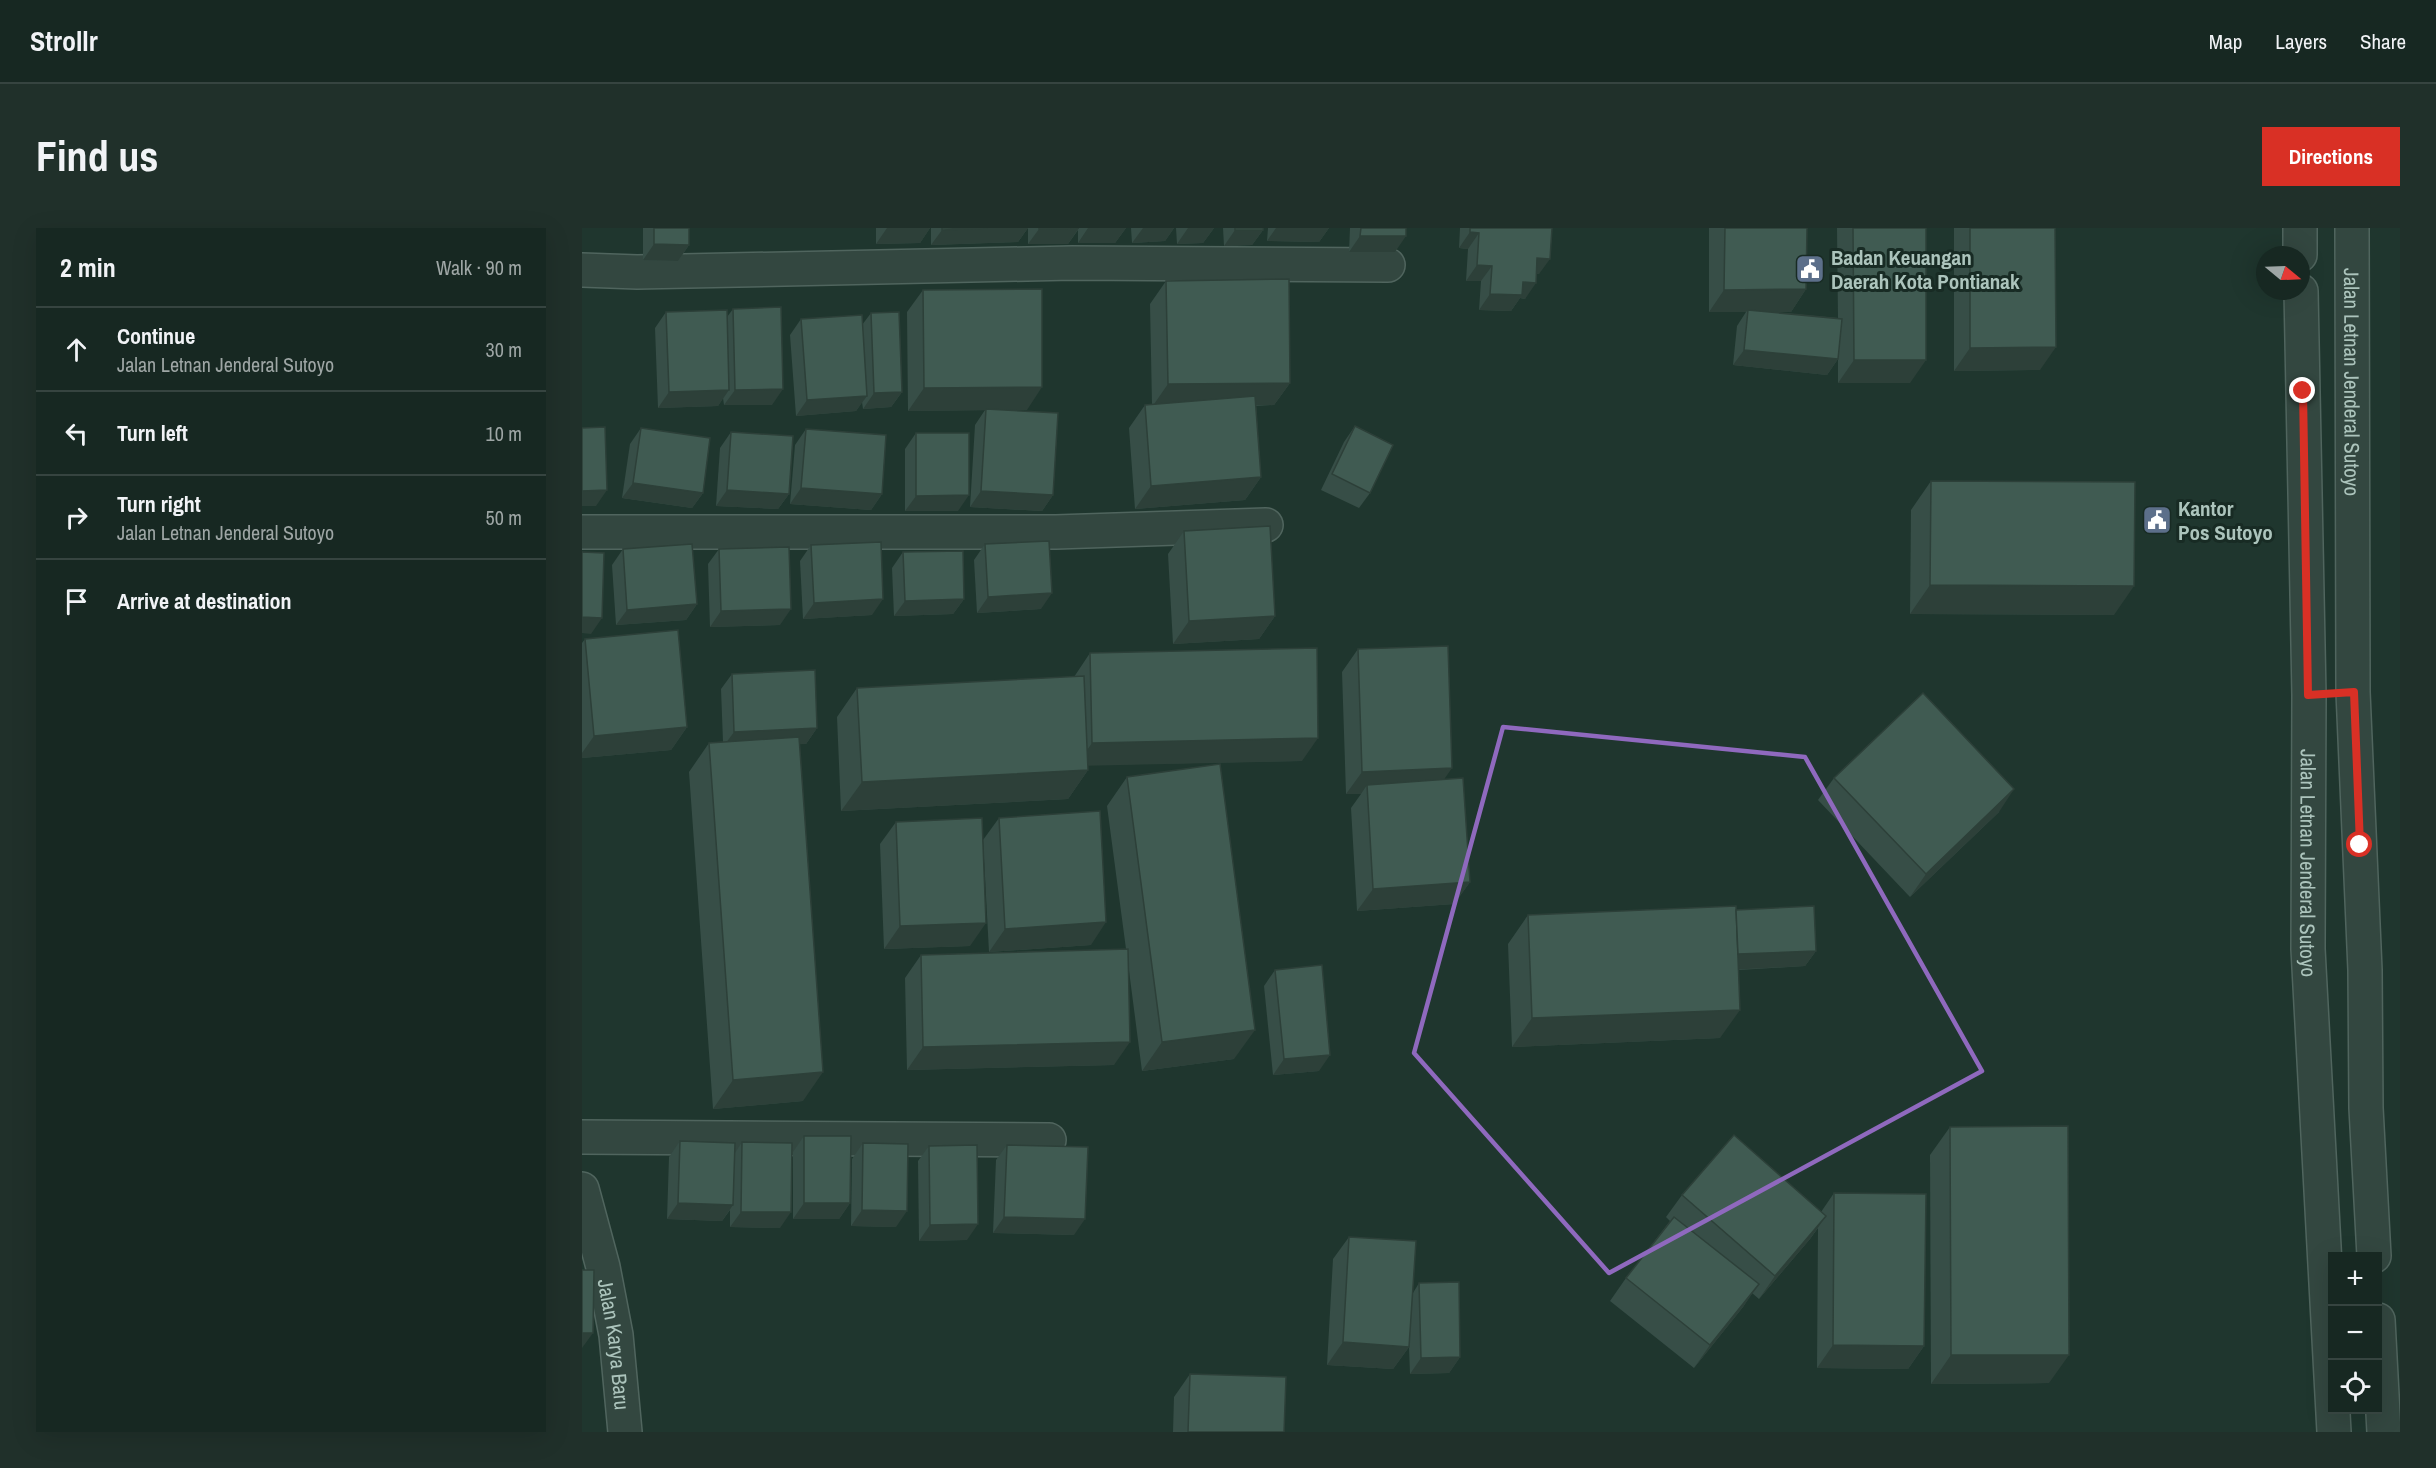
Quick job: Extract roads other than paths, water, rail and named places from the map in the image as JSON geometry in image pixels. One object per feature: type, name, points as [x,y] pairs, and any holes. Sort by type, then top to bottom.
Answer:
[{"type":"street","points":[[2300,228],[2300,246]]},
{"type":"street","name":"Jalan Letnan Jenderal Sutoyo","points":[[2352,228],[2354,692],[2365,970],[2366,1108],[2374,1252]]},
{"type":"street","points":[[582,270],[637,272],[1072,263],[1388,265]]},
{"type":"street","name":"Jalan Letnan Jenderal Sutoyo","points":[[2301,300],[2308,695],[2308,949],[2334,1432]]},
{"type":"street","points":[[582,532],[1056,532],[1266,525]]},
{"type":"street","points":[[2308,695],[2354,692]]},
{"type":"street","points":[[582,1137],[1049,1140]]},
{"type":"street","name":"Jalan Karya Baru","points":[[582,1189],[603,1268],[616,1335],[624,1432]]},
{"type":"street","points":[[2382,1332],[2390,1357],[2384,1432]]},
{"type":"place","name":"Badan Keuangan Daerah Kota Pontianak","points":[[1810,269]]},
{"type":"place","name":"Kantor Pos Sutoyo","points":[[2157,520]]}]
